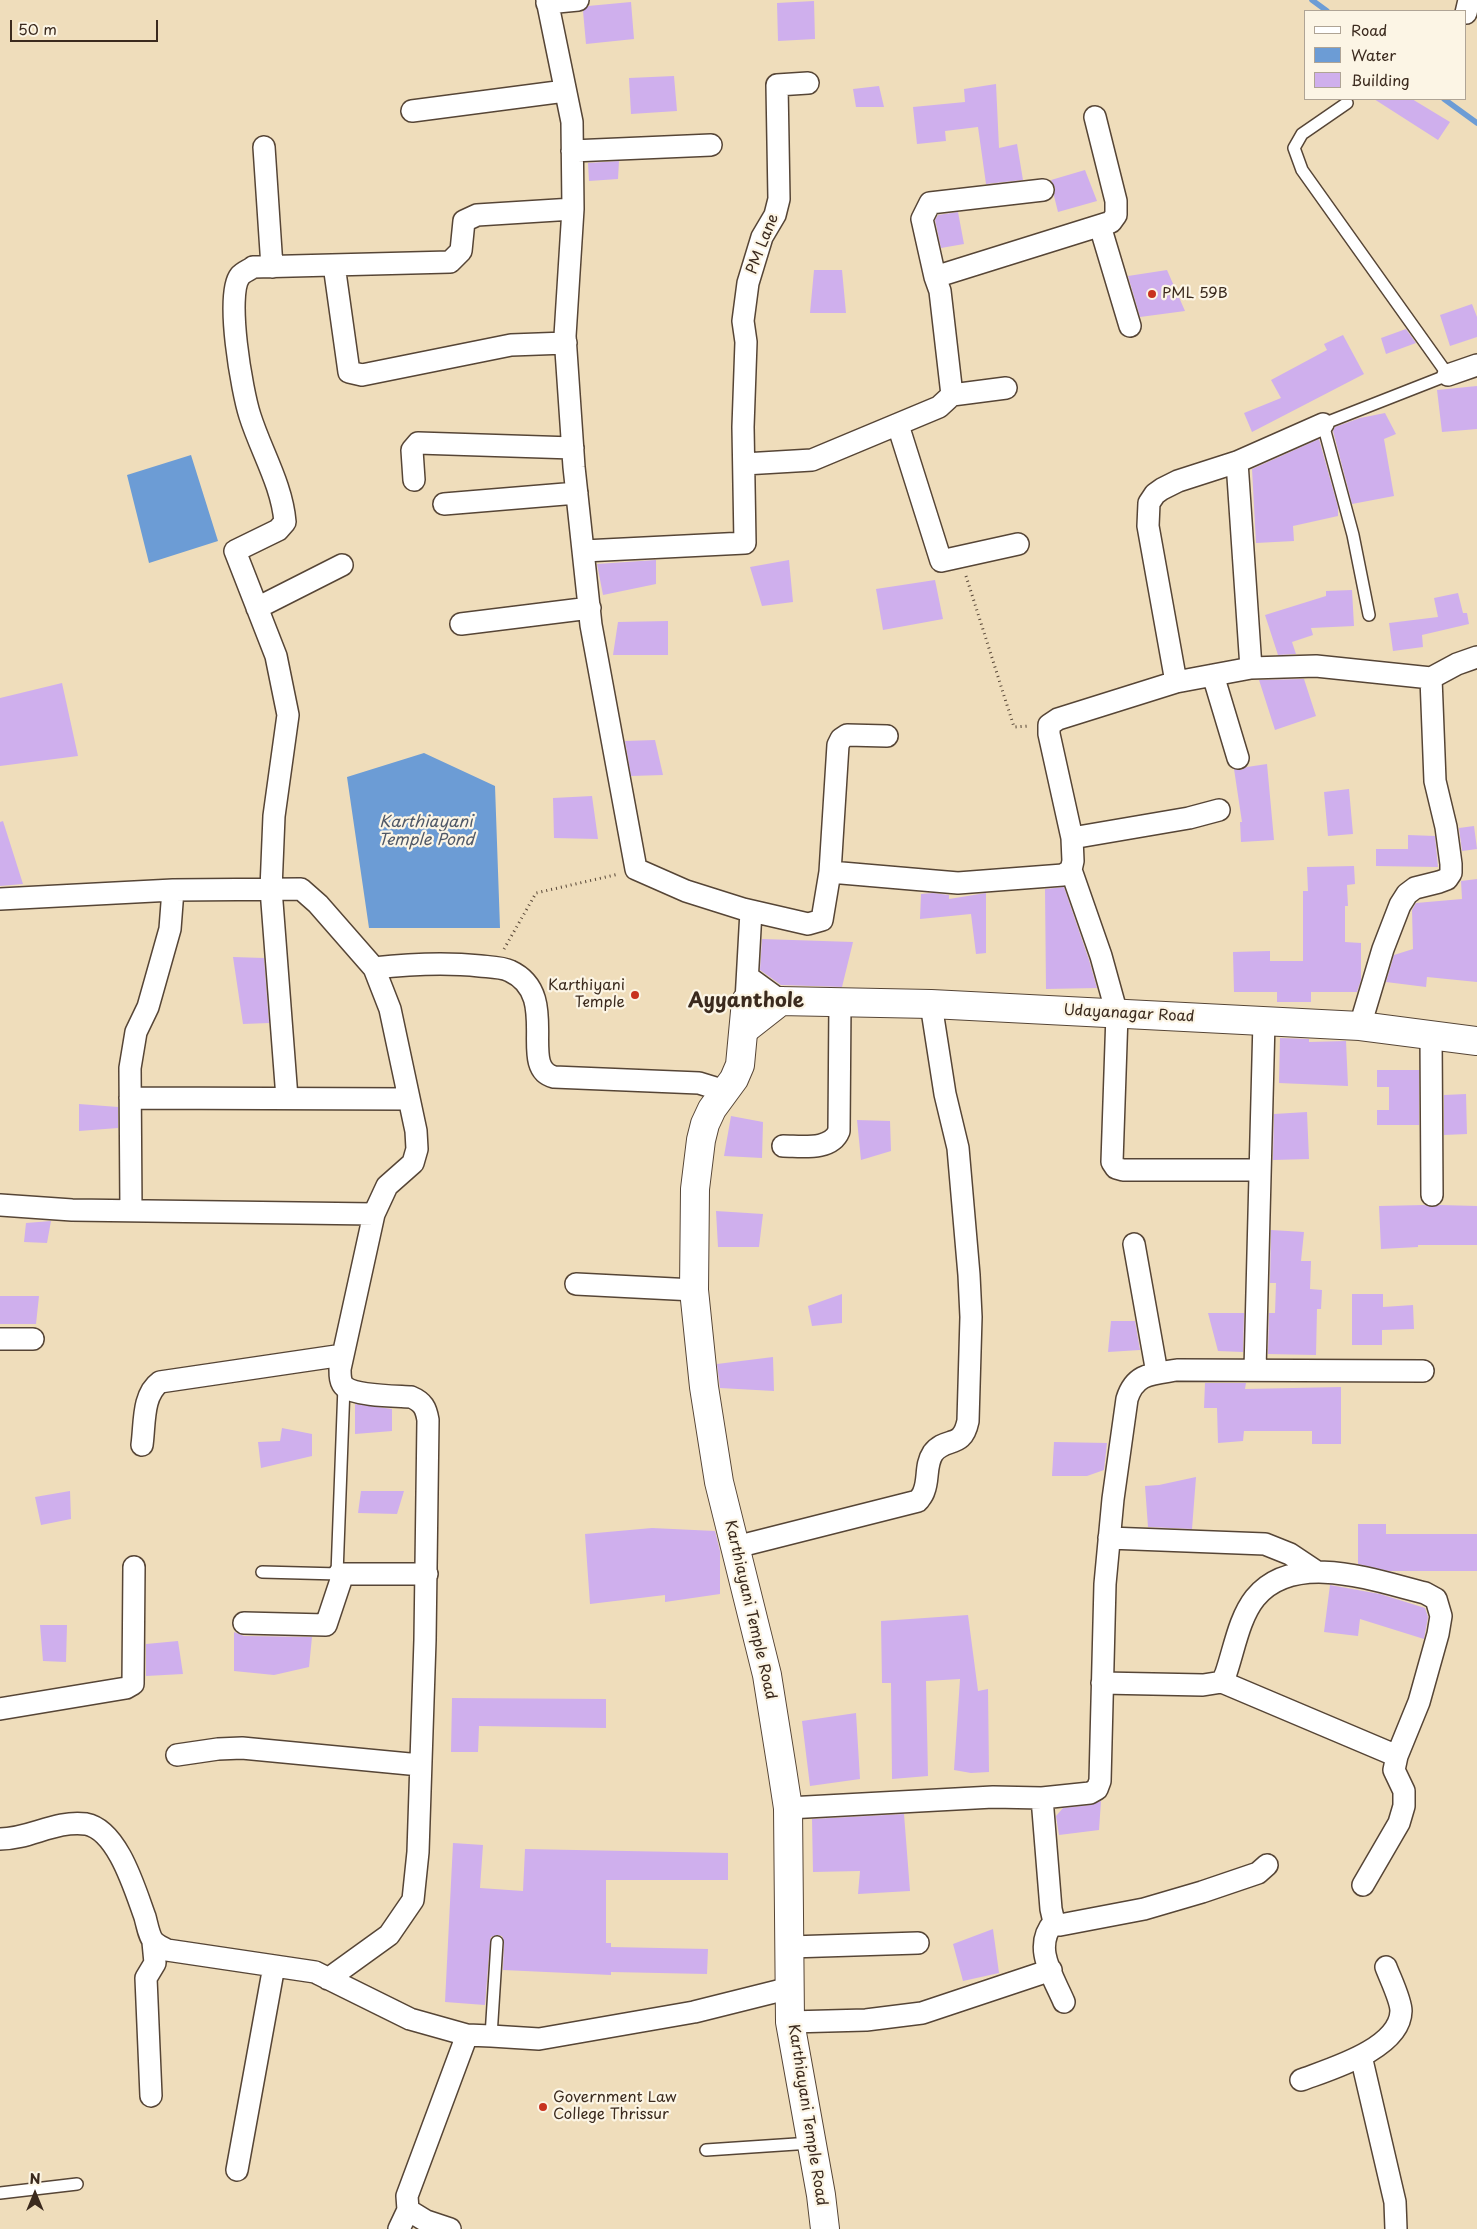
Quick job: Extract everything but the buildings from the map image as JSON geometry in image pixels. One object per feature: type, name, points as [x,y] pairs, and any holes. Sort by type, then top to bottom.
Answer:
[{"type":"main road","name":"Karthiayani Temple Road","points":[[747,989],[740,1065],[734,1079],[712,1109],[704,1124],[701,1140],[695,1189],[694,1290],[704,1387],[719,1482],[767,1675],[788,1808],[790,2022],[821,2195],[825,2229]]},
{"type":"main road","name":"Udayanagar Road","points":[[780,1001],[932,1004],[1360,1026],[1477,1041]]},
{"type":"main road","points":[[744,1030],[780,1001]]},
{"type":"street","points":[[578,0],[547,2],[572,122],[573,209],[566,343],[573,448],[591,625],[636,869],[686,891],[751,911],[808,924],[822,920],[830,872],[838,745],[846,735],[887,736]]},
{"type":"street","name":"PM Lane","points":[[584,551],[745,543],[746,342],[743,321],[748,284],[762,237],[775,215],[779,198],[777,85],[808,83]]},
{"type":"street","points":[[412,111],[565,92]]},
{"type":"street","points":[[935,277],[1111,222],[1116,215],[1116,202],[1095,117]]},
{"type":"street","points":[[572,151],[711,146]]},
{"type":"street","points":[[264,147],[272,267]]},
{"type":"street","points":[[952,395],[940,291],[922,219],[930,203],[1043,190]]},
{"type":"street","points":[[287,1098],[270,889],[274,816],[288,714],[276,656],[235,551],[278,530],[285,522],[284,512],[270,469],[249,415],[237,353],[234,296],[240,276],[254,268],[450,262],[461,251],[464,221],[477,215],[573,209]]},
{"type":"street","points":[[1100,226],[1130,326]]},
{"type":"street","points":[[334,265],[349,372],[362,375],[511,345],[566,343]]},
{"type":"street","points":[[1448,375],[1477,365]]},
{"type":"street","points":[[744,464],[812,460],[939,407],[952,395],[1006,388]]},
{"type":"street","points":[[1176,682],[1148,526],[1150,503],[1155,494],[1178,481],[1237,462],[1323,424]]},
{"type":"street","points":[[898,425],[942,561],[1018,544]]},
{"type":"street","points":[[414,480],[412,450],[418,443],[573,448]]},
{"type":"street","points":[[1237,462],[1251,668]]},
{"type":"street","points":[[444,504],[577,493]]},
{"type":"street","points":[[257,608],[342,565]]},
{"type":"street","points":[[461,624],[590,608]]},
{"type":"street","points":[[1259,1170],[1123,1170],[1116,1168],[1112,1162],[1117,1014],[1101,956],[1071,870],[1073,861],[1072,838],[1049,734],[1049,725],[1058,719],[1176,682],[1251,668],[1316,666],[1432,678],[1457,664],[1477,657]]},
{"type":"street","points":[[1213,675],[1238,758]]},
{"type":"street","points":[[1360,1026],[1382,949],[1400,904],[1407,894],[1415,888],[1439,882],[1447,878],[1451,873],[1452,864],[1446,827],[1435,781],[1432,678]]},
{"type":"street","points":[[1072,838],[1189,818],[1219,810]]},
{"type":"street","points":[[830,872],[958,883],[1063,875],[1071,870]]},
{"type":"street","points":[[0,899],[173,890],[301,889],[318,904],[374,968],[390,1009],[416,1131],[417,1149],[413,1162],[387,1186],[374,1214],[340,1369],[340,1379],[344,1386],[353,1391],[411,1397],[419,1400],[426,1408],[428,1420],[427,1574],[418,1852],[412,1900],[389,1935],[328,1978]]},
{"type":"street","points":[[131,1211],[130,1068],[136,1032],[148,1007],[170,929],[173,890]]},
{"type":"street","points":[[751,911],[747,989],[780,1001]]},
{"type":"street","points":[[374,968],[417,963],[453,963],[494,967],[510,971],[522,979],[534,993],[538,1015],[538,1060],[540,1068],[545,1075],[554,1077],[699,1082],[725,1091]]},
{"type":"street","points":[[783,1146],[829,1144],[836,1139],[839,1131],[840,1002]]},
{"type":"street","points":[[736,1547],[918,1501],[924,1491],[928,1464],[932,1454],[940,1446],[957,1441],[965,1433],[968,1421],[971,1317],[970,1275],[958,1148],[945,1094],[932,1004]]},
{"type":"street","points":[[1255,1370],[1264,1021]]},
{"type":"street","points":[[1431,1035],[1432,1195]]},
{"type":"street","points":[[130,1098],[409,1099]]},
{"type":"street","points":[[0,1205],[72,1210],[374,1214]]},
{"type":"street","points":[[1134,1244],[1156,1373]]},
{"type":"street","points":[[576,1284],[694,1290]]},
{"type":"street","points":[[0,1338],[33,1339]]},
{"type":"street","points":[[142,1445],[147,1399],[152,1388],[160,1382],[343,1356]]},
{"type":"street","points":[[788,1808],[993,1797],[1042,1798],[1090,1793],[1097,1789],[1100,1781],[1105,1584],[1127,1399],[1131,1386],[1142,1378],[1156,1373],[1176,1370],[1424,1371]]},
{"type":"street","points":[[1109,1538],[1265,1544],[1290,1554],[1316,1572]]},
{"type":"street","points":[[0,1709],[126,1688],[133,1684],[134,1567]]},
{"type":"street","points":[[1222,1682],[1245,1616],[1254,1599],[1267,1586],[1288,1576],[1316,1572],[1350,1575],[1425,1593],[1436,1599],[1440,1616],[1438,1634],[1419,1702],[1397,1756],[1394,1770],[1404,1792],[1404,1806],[1399,1823],[1363,1885]]},
{"type":"street","points":[[244,1623],[326,1625],[339,1574],[427,1574]]},
{"type":"street","points":[[1102,1684],[1203,1685],[1222,1682],[1397,1756]]},
{"type":"street","points":[[176,1755],[218,1749],[242,1748],[420,1765]]},
{"type":"street","points":[[1042,1798],[1051,1909],[1054,1922],[1044,1937],[1044,1956],[1064,2002]]},
{"type":"street","points":[[0,1839],[25,1836],[70,1823],[88,1825],[103,1834],[115,1845],[134,1887],[153,1942],[155,1963],[146,1978],[151,2096]]},
{"type":"street","points":[[1054,1922],[1066,1925],[1144,1909],[1246,1878],[1258,1873],[1267,1865]]},
{"type":"street","points":[[153,1942],[167,1950],[315,1972],[410,2018],[467,2035],[539,2039],[694,2012],[790,1988]]},
{"type":"street","points":[[790,1947],[918,1943]]},
{"type":"street","points":[[237,2170],[274,1966]]},
{"type":"street","points":[[1301,2080],[1361,2056],[1385,2040],[1395,2028],[1401,2011],[1386,1967]]},
{"type":"street","points":[[790,2022],[866,2020],[922,2013],[1051,1970]]},
{"type":"street","points":[[450,2229],[426,2221],[404,2220],[407,2196],[467,2035]]},
{"type":"street","points":[[1361,2056],[1395,2202],[1396,2229]]},
{"type":"lane","points":[[1347,102],[1302,134],[1294,148],[1302,170],[1448,375],[1323,424],[1353,535],[1369,615]]},
{"type":"lane","points":[[262,1572],[339,1574],[344,1386]]},
{"type":"lane","points":[[491,2036],[497,1942]]},
{"type":"lane","points":[[706,2150],[811,2143]]},
{"type":"lane","points":[[0,2194],[77,2184]]},
{"type":"path","points":[[960,557],[1014,727],[1049,725]]},
{"type":"path","points":[[494,967],[536,894],[636,869]]},
{"type":"water","points":[[191,455],[218,541],[149,563],[127,475]]},
{"type":"water","name":"Karthiayani Temple Pond","points":[[424,753],[495,786],[500,928],[369,928],[347,777]]},
{"type":"waterway","points":[[1312,0],[1326,10]]},
{"type":"waterway","points":[[1445,100],[1477,123]]},
{"type":"place","name":"PML 59B","points":[[1152,294]]},
{"type":"place","name":"Karthiyani Temple","points":[[635,995]]},
{"type":"place","name":"Government Law College Thrissur","points":[[543,2107]]},
{"type":"district","name":"Ayyanthole","points":[[746,1001]]}]
